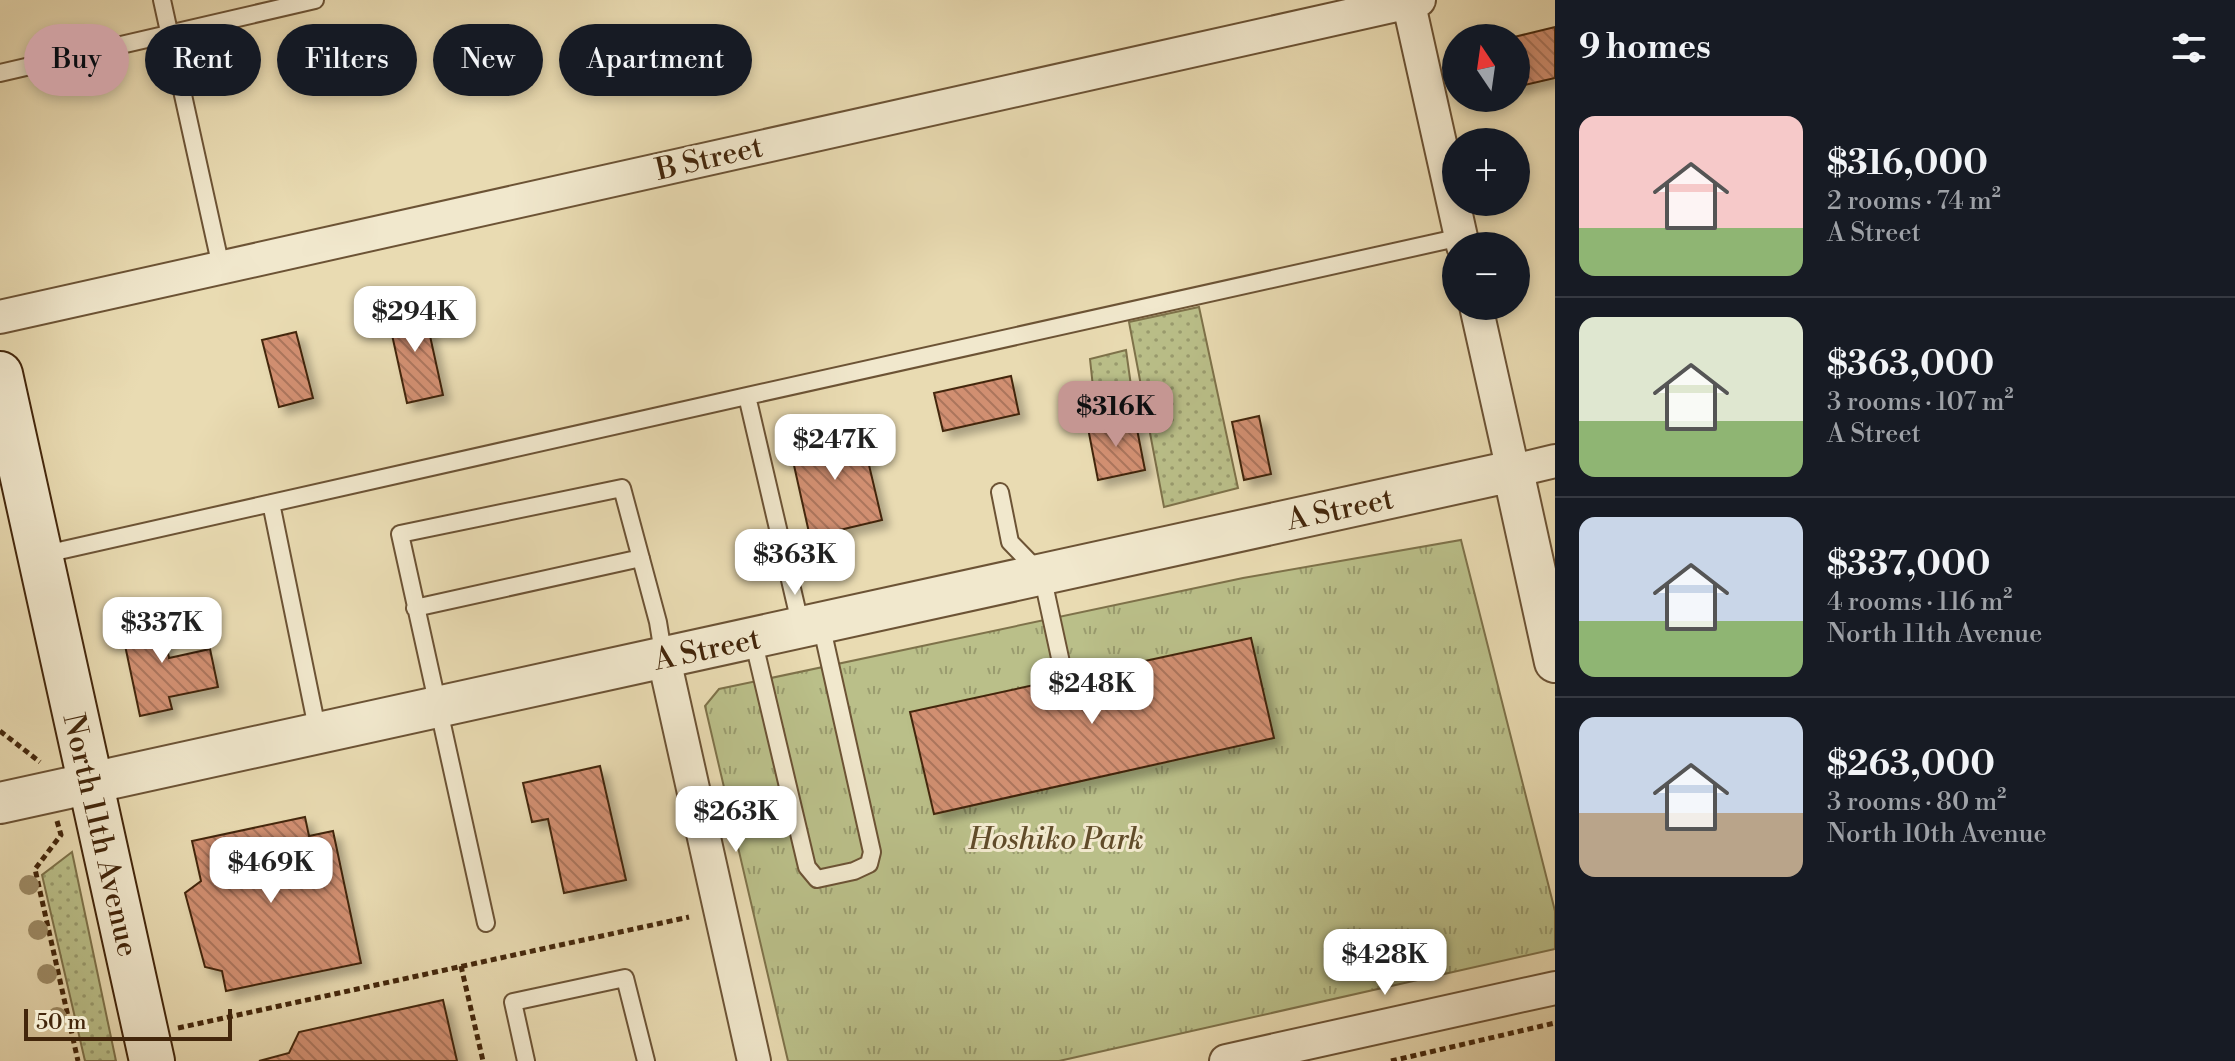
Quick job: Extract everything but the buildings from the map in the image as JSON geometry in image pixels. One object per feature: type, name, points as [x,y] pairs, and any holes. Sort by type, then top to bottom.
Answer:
[{"type":"main road","name":"North 11th Avenue","points":[[0,374],[90,785],[165,1044]]},
{"type":"street","points":[[1412,1],[1460,232]]},
{"type":"street","name":"B Street","points":[[0,317],[1412,1]]},
{"type":"street","points":[[1479,320],[1555,662]]},
{"type":"street","name":"A Street","points":[[0,803],[1555,461]]},
{"type":"street","points":[[664,659],[754,1061]]},
{"type":"street","points":[[1226,1061],[1292,1054],[1555,988]]},
{"type":"lane","points":[[162,0],[168,24]]},
{"type":"lane","points":[[213,24],[315,0]]},
{"type":"lane","points":[[0,73],[145,40]]},
{"type":"lane","points":[[184,96],[221,267]]},
{"type":"lane","points":[[40,555],[747,396],[1442,246]]},
{"type":"lane","points":[[747,396],[872,852],[869,864],[854,871],[817,879],[807,867],[753,639]]},
{"type":"lane","points":[[486,923],[400,534],[622,488],[664,659]]},
{"type":"lane","points":[[1000,492],[1010,542],[1042,575],[1062,667]]},
{"type":"lane","points":[[271,503],[318,735]]},
{"type":"lane","points":[[415,608],[641,558]]},
{"type":"lane","points":[[526,1061],[513,1002],[625,978],[646,1061]]},
{"type":"path","points":[[35,869],[78,1061]]},
{"type":"path","points":[[165,1044],[461,966],[689,917]]},
{"type":"path","points":[[461,966],[483,1061]]},
{"type":"path","points":[[1391,1061],[1555,1023]]},
{"type":"green space","points":[[1199,307],[1238,488],[1164,507],[1129,322]]},
{"type":"green space","points":[[1126,350],[1133,400],[1095,406],[1090,359]]},
{"type":"green space","name":"Hoshiko Park","points":[[1461,540],[1555,911],[1555,949],[1059,1061],[788,1061],[705,706],[719,689],[1243,578]]},
{"type":"green space","points":[[72,852],[116,1061],[85,1061],[42,875]]}]
